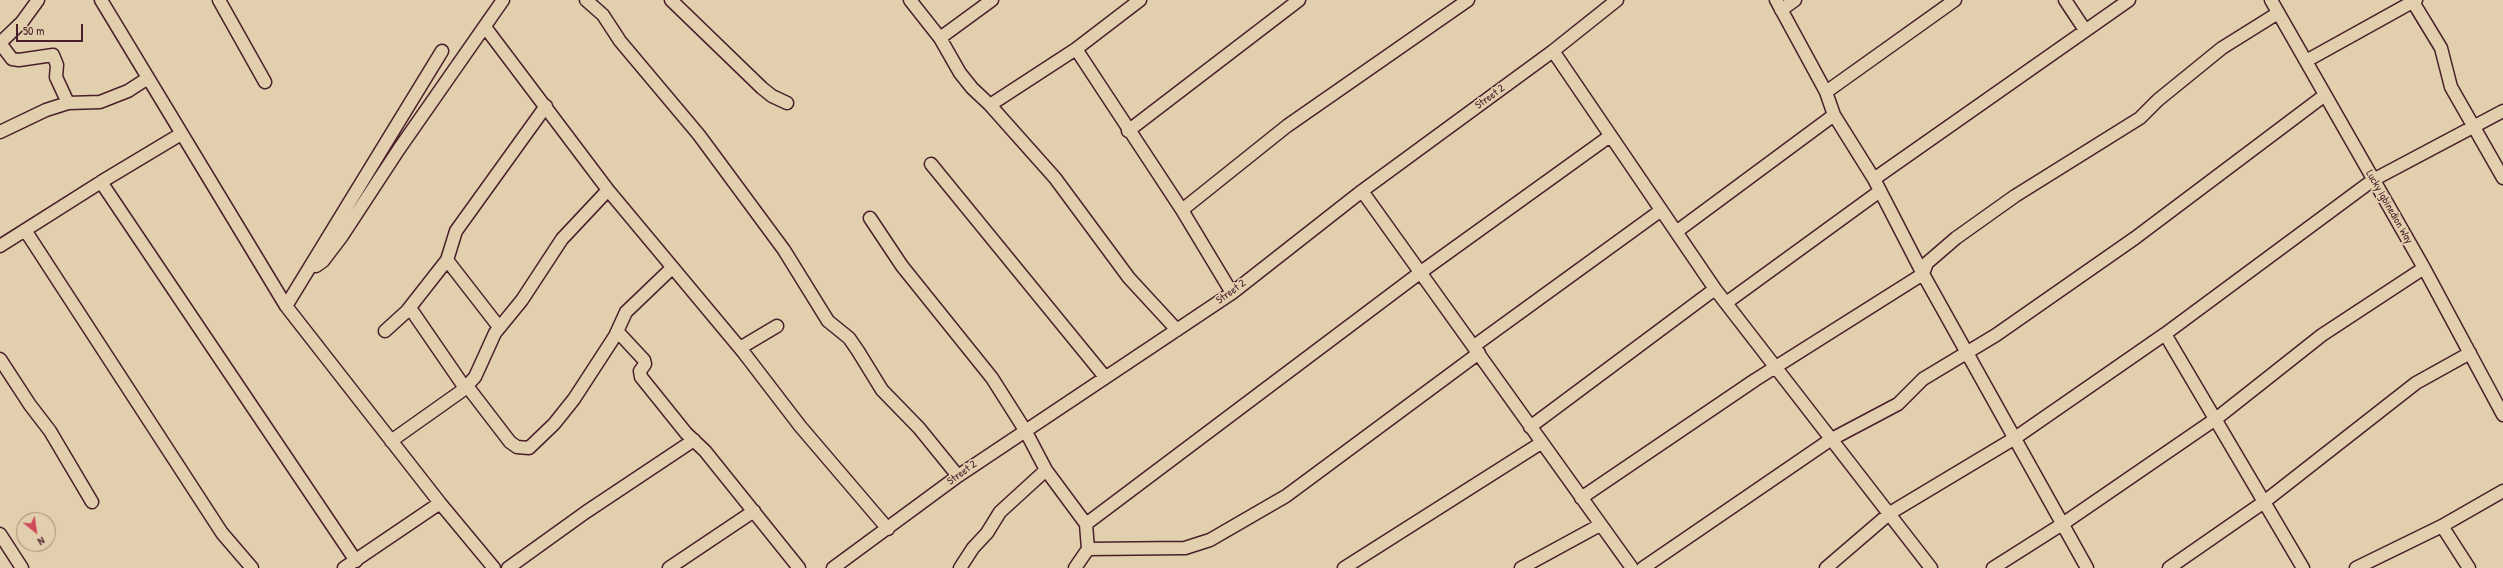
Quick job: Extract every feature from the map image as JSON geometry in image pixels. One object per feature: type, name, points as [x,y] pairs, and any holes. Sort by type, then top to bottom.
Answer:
[{"type":"street","points":[[38,0],[22,22],[0,43],[12,59],[19,60],[53,55],[57,65],[56,77],[68,103]]},
{"type":"street","points":[[101,0],[286,306],[440,503],[494,568]]},
{"type":"street","points":[[219,0],[265,82]]},
{"type":"street","points":[[313,265],[316,266],[323,260],[342,236],[399,149],[503,0]]},
{"type":"street","points":[[586,0],[603,15],[620,41],[699,136],[780,245],[819,309],[858,351],[882,390],[919,428],[958,476]]},
{"type":"street","points":[[671,0],[762,88],[772,96],[787,103]]},
{"type":"street","points":[[910,0],[940,38],[960,73],[1055,178],[1129,278],[1176,330]]},
{"type":"street","points":[[940,38],[992,0]]},
{"type":"street","points":[[990,105],[1076,49],[1140,0]]},
{"type":"street","points":[[1128,131],[1299,0]]},
{"type":"street","points":[[1182,210],[1287,126],[1468,0]]},
{"type":"street","name":"Street 2","points":[[833,568],[958,476],[1232,293],[1362,191],[1553,51],[1617,0]]},
{"type":"street","points":[[1795,0],[1779,5],[1826,92],[1834,115],[1874,179],[1923,274],[2064,523],[2087,568]]},
{"type":"street","points":[[1826,92],[1955,0]]},
{"type":"street","points":[[2066,0],[2085,30]]},
{"type":"street","points":[[1874,179],[2129,0]]},
{"type":"street","name":"Lucky Igbinedion Way","points":[[2271,0],[2424,268],[2503,415]]},
{"type":"street","points":[[2306,61],[2414,1],[2441,48],[2449,82],[2503,178]]},
{"type":"street","points":[[1582,498],[1774,368],[1923,274],[1927,263],[1956,238],[2040,180],[2136,121],[2158,100],[2222,48],[2278,13]]},
{"type":"street","points":[[485,27],[608,190],[740,348],[800,426],[888,529]]},
{"type":"street","points":[[1076,49],[1128,131],[1182,210],[1232,293]]},
{"type":"street","points":[[286,306],[313,265],[442,51]]},
{"type":"street","points":[[1553,51],[1660,211],[1726,303],[1774,368],[1830,440],[1890,513],[1931,568]]},
{"type":"street","points":[[0,132],[46,110],[68,103],[100,102],[128,91],[148,78]]},
{"type":"street","points":[[1643,568],[1830,440],[1898,404],[1923,379],[1968,352],[2135,238],[2326,95]]},
{"type":"street","points":[[386,331],[410,308],[447,260],[456,231],[546,106]]},
{"type":"street","points":[[1826,568],[1890,513],[2015,438],[2165,334],[2373,180],[2474,128],[2503,111]]},
{"type":"street","points":[[1676,232],[1834,115]]},
{"type":"street","points":[[0,246],[101,182],[182,134]]},
{"type":"street","points":[[1086,524],[1421,272],[1610,136]]},
{"type":"street","points":[[931,164],[1104,378]]},
{"type":"street","points":[[101,182],[356,561]]},
{"type":"street","points":[[391,440],[466,387],[475,377],[488,345],[499,327],[522,300],[562,239],[608,190]]},
{"type":"street","points":[[1362,191],[1477,349],[1541,443],[1632,568]]},
{"type":"street","points":[[1726,303],[1880,191]]},
{"type":"street","points":[[1088,549],[1185,548],[1210,540],[1286,496],[1660,211]]},
{"type":"street","points":[[870,218],[902,266],[992,378],[1025,430],[1046,470],[1086,524],[1088,549],[1075,568]]},
{"type":"street","points":[[25,230],[222,533],[252,568]]},
{"type":"street","points":[[447,260],[499,327]]},
{"type":"street","points":[[410,308],[466,387],[510,442],[517,447],[529,448],[554,424],[574,399],[618,332],[626,312],[672,268]]},
{"type":"street","points":[[1993,568],[2064,523],[2217,418],[2322,335],[2424,268]]},
{"type":"street","points":[[1530,427],[1716,289]]},
{"type":"street","points":[[740,348],[776,326]]},
{"type":"street","points":[[618,332],[644,360],[645,364],[640,371],[641,377],[754,511],[799,568]]},
{"type":"street","points":[[2165,334],[2217,418],[2303,568]]},
{"type":"street","points":[[2169,568],[2264,502],[2416,383],[2470,353]]},
{"type":"street","points":[[0,359],[50,431],[92,502]]},
{"type":"street","points":[[508,568],[586,512],[694,440]]},
{"type":"street","points":[[1344,568],[1541,443]]},
{"type":"street","points":[[960,568],[972,548],[987,533],[1000,512],[1046,470]]},
{"type":"street","points":[[2357,568],[2442,526],[2503,491]]},
{"type":"street","points":[[344,568],[440,503]]},
{"type":"street","points":[[669,568],[754,511]]},
{"type":"street","points":[[1521,568],[1600,525]]},
{"type":"street","points":[[2442,526],[2468,568]]},
{"type":"street","points":[[0,534],[22,568]]}]
